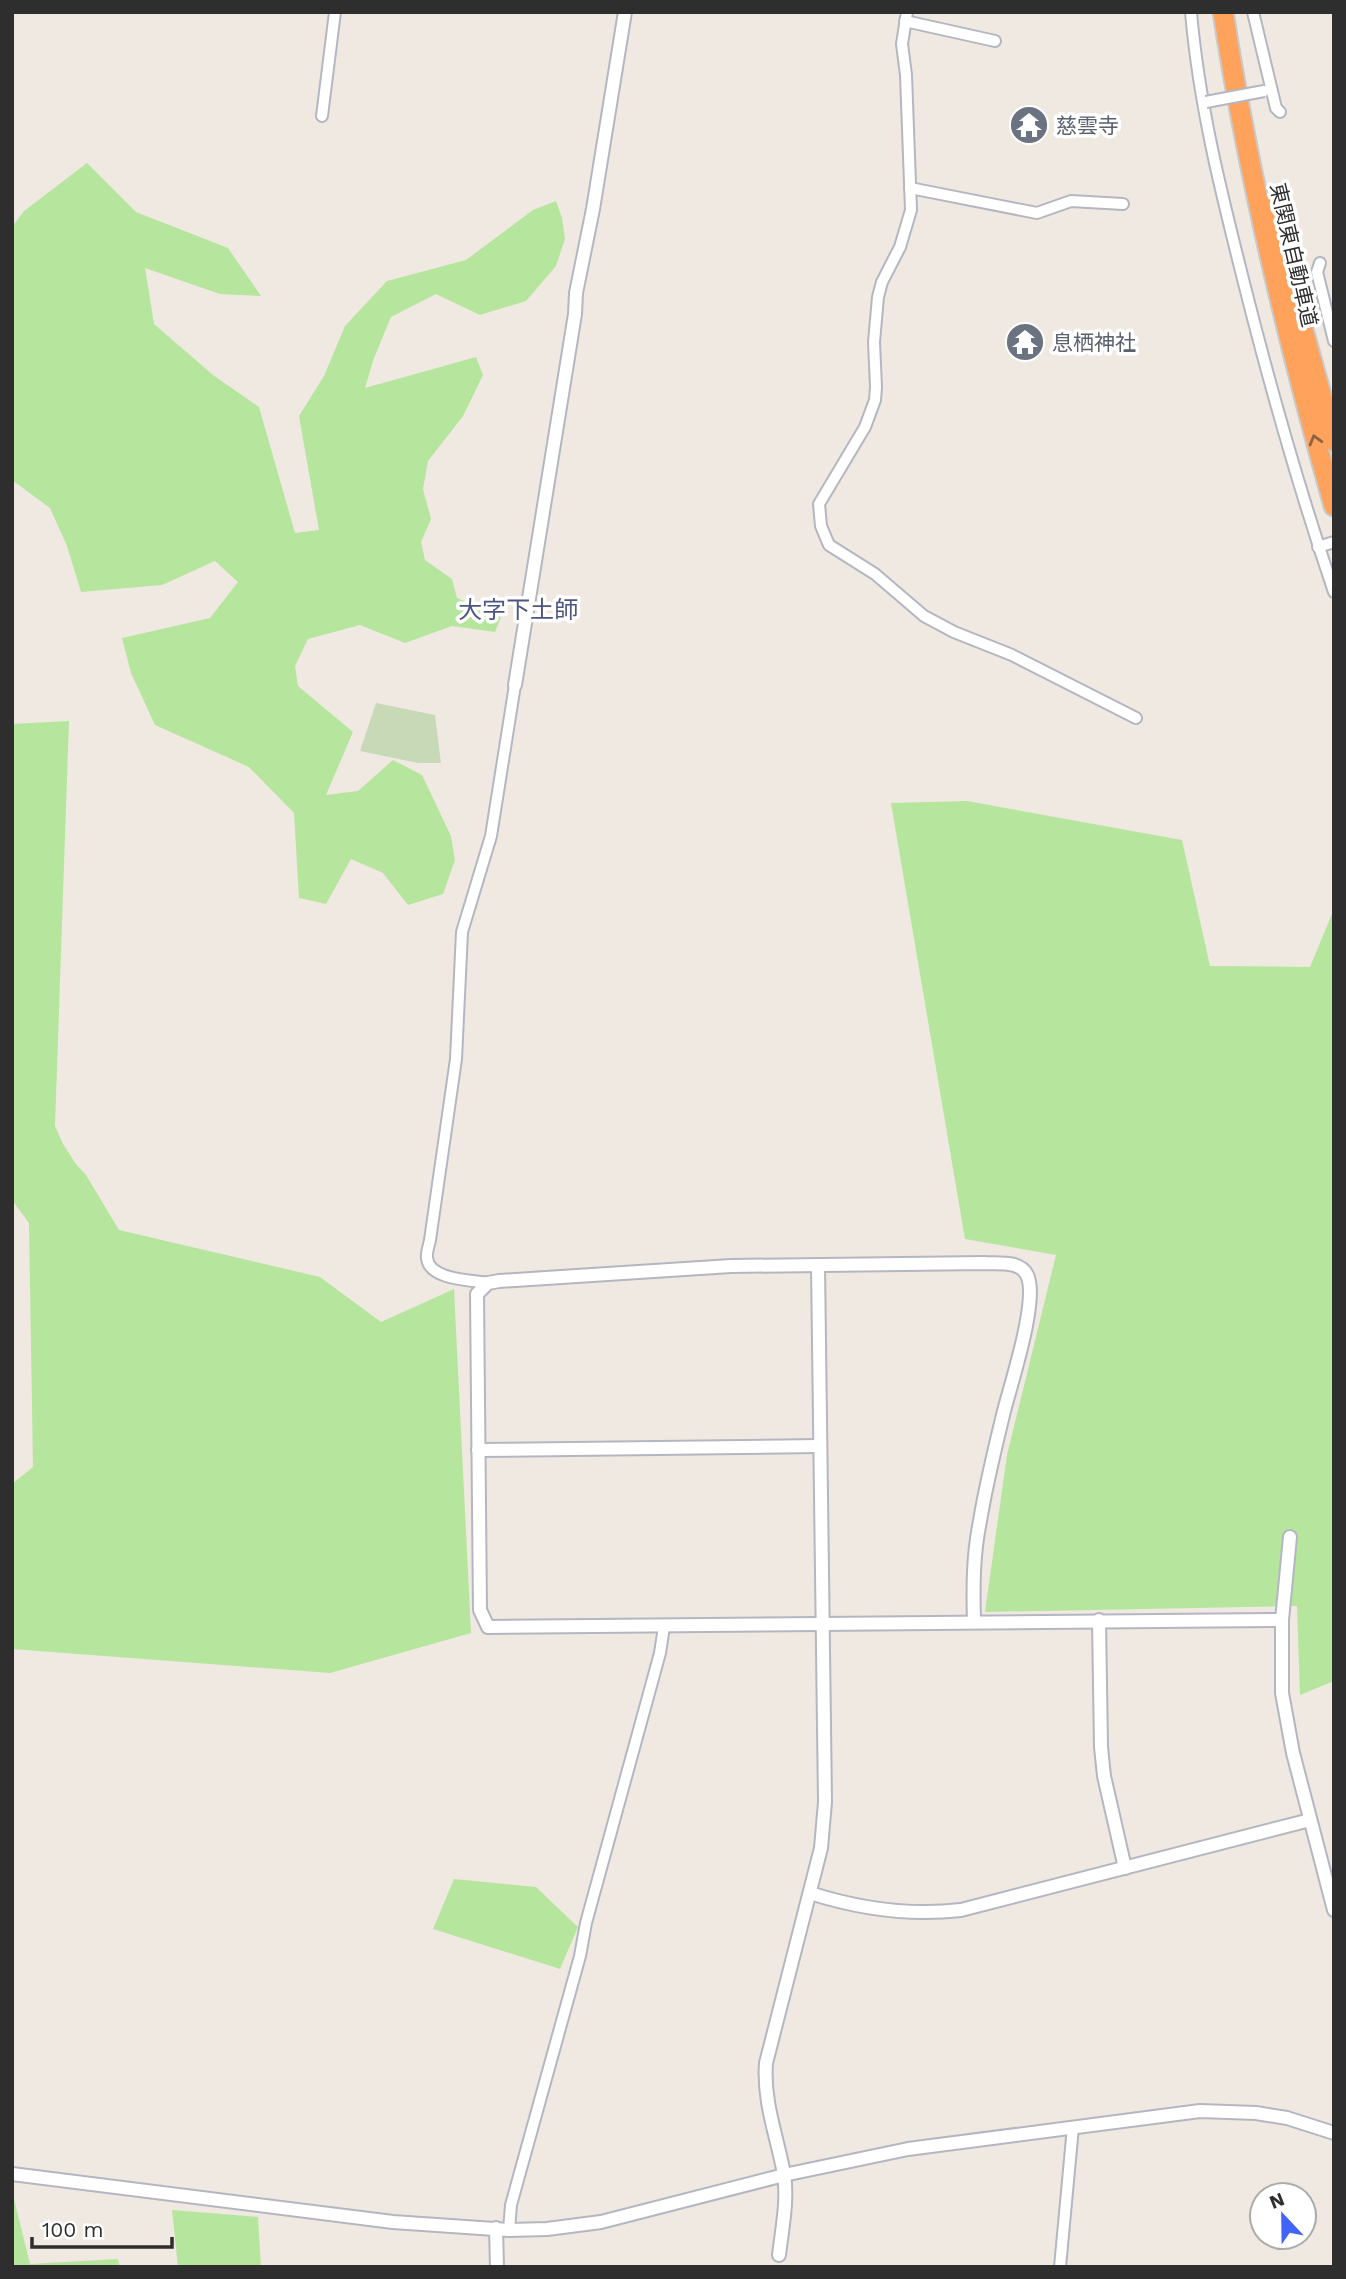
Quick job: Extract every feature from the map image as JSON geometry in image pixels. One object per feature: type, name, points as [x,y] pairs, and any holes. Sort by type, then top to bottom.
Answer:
[{"type":"highway","name":"東関東自動車道","points":[[1223,12],[1243,130],[1280,306],[1334,506]]},
{"type":"highway","name":"東関東自動車道","points":[[1232,12],[1269,195],[1334,441]]},
{"type":"street","points":[[322,116],[335,12]]},
{"type":"street","points":[[625,12],[593,209],[576,293],[573,327],[491,836],[463,932],[456,1059],[426,1256],[430,1267],[443,1275],[488,1283],[731,1266],[1012,1264],[1021,1267],[1027,1274],[1030,1292],[1027,1321],[980,1520],[974,1555],[974,1622]]},
{"type":"street","points":[[1191,12],[1203,102],[1235,250],[1273,399],[1325,545],[1334,592]]},
{"type":"street","points":[[1253,12],[1269,90],[1280,112]]},
{"type":"street","points":[[995,41],[906,17],[902,44],[906,75],[911,210],[900,247],[882,282],[875,309],[875,400],[865,427],[818,504],[829,545],[875,574],[923,616],[954,632],[1012,655],[1136,718]]},
{"type":"street","points":[[1203,102],[1269,90]]},
{"type":"street","points":[[911,188],[1037,213],[1071,201],[1123,204]]},
{"type":"street","points":[[1320,263],[1317,272],[1334,341]]},
{"type":"street","points":[[779,2255],[784,2175],[765,2092],[766,2063],[821,1848],[825,1802],[818,1265]]},
{"type":"street","points":[[488,1283],[481,1288],[476,1300],[480,1610],[488,1627],[1282,1620]]},
{"type":"street","points":[[478,1450],[820,1446]]},
{"type":"street","points":[[1290,1537],[1282,1620],[1284,1703],[1310,1820],[1334,1910]]},
{"type":"street","points":[[1099,1620],[1103,1766],[1114,1828],[1125,1868]]},
{"type":"street","points":[[496,2267],[503,2229],[580,1956],[586,1923],[660,1653],[664,1627]]},
{"type":"street","points":[[810,1893],[867,1907],[933,1913],[988,1904],[1310,1820]]},
{"type":"street","points":[[12,2174],[374,2220],[503,2229],[547,2229],[601,2222],[784,2175],[908,2149],[1073,2127],[1217,2110],[1287,2118],[1334,2133]]},
{"type":"street","points":[[1060,2267],[1073,2127]]},
{"type":"green space","points":[[87,163],[136,212],[228,248],[261,296],[220,294],[145,268],[154,324],[213,375],[259,407],[295,533],[319,530],[299,416],[324,376],[345,326],[387,281],[466,260],[533,210],[556,201],[565,239],[556,266],[526,301],[480,315],[436,294],[391,317],[365,388],[476,357],[483,375],[463,416],[428,461],[423,489],[431,519],[421,542],[425,560],[452,579],[457,598],[501,617],[495,632],[452,626],[405,643],[360,625],[308,639],[295,666],[298,686],[353,732],[326,795],[358,791],[393,760],[422,775],[451,836],[455,860],[443,894],[408,905],[383,873],[351,859],[326,904],[299,898],[294,813],[249,767],[155,725],[131,673],[122,638],[210,618],[238,582],[215,561],[162,585],[81,592],[67,546],[50,508],[12,480],[12,227],[24,211]]},
{"type":"green space","points":[[376,703],[435,715],[441,763],[418,763],[360,751]]},
{"type":"green space","points":[[69,721],[55,1126],[63,1144],[86,1175],[119,1230],[320,1277],[381,1322],[454,1289],[471,1633],[330,1673],[12,1649],[12,1484],[33,1467],[29,1223],[12,1200],[12,724]]},
{"type":"green space","points":[[967,801],[1182,840],[1210,966],[1310,967],[1334,909],[1334,1681],[1300,1695],[1297,1606],[985,1612],[1007,1455],[1056,1255],[965,1239],[891,803]]},
{"type":"green space","points":[[454,1879],[536,1887],[578,1927],[560,1969],[433,1929]]},
{"type":"green space","points":[[12,2191],[30,2264],[118,2259],[120,2267],[12,2267]]},
{"type":"green space","points":[[172,2210],[258,2217],[261,2267],[178,2267]]},
{"type":"place","name":"慈雲寺","points":[[1029,125]]},
{"type":"place","name":"息栖神社","points":[[1025,342]]},
{"type":"district","name":"大字下土師","points":[[518,610]]}]
